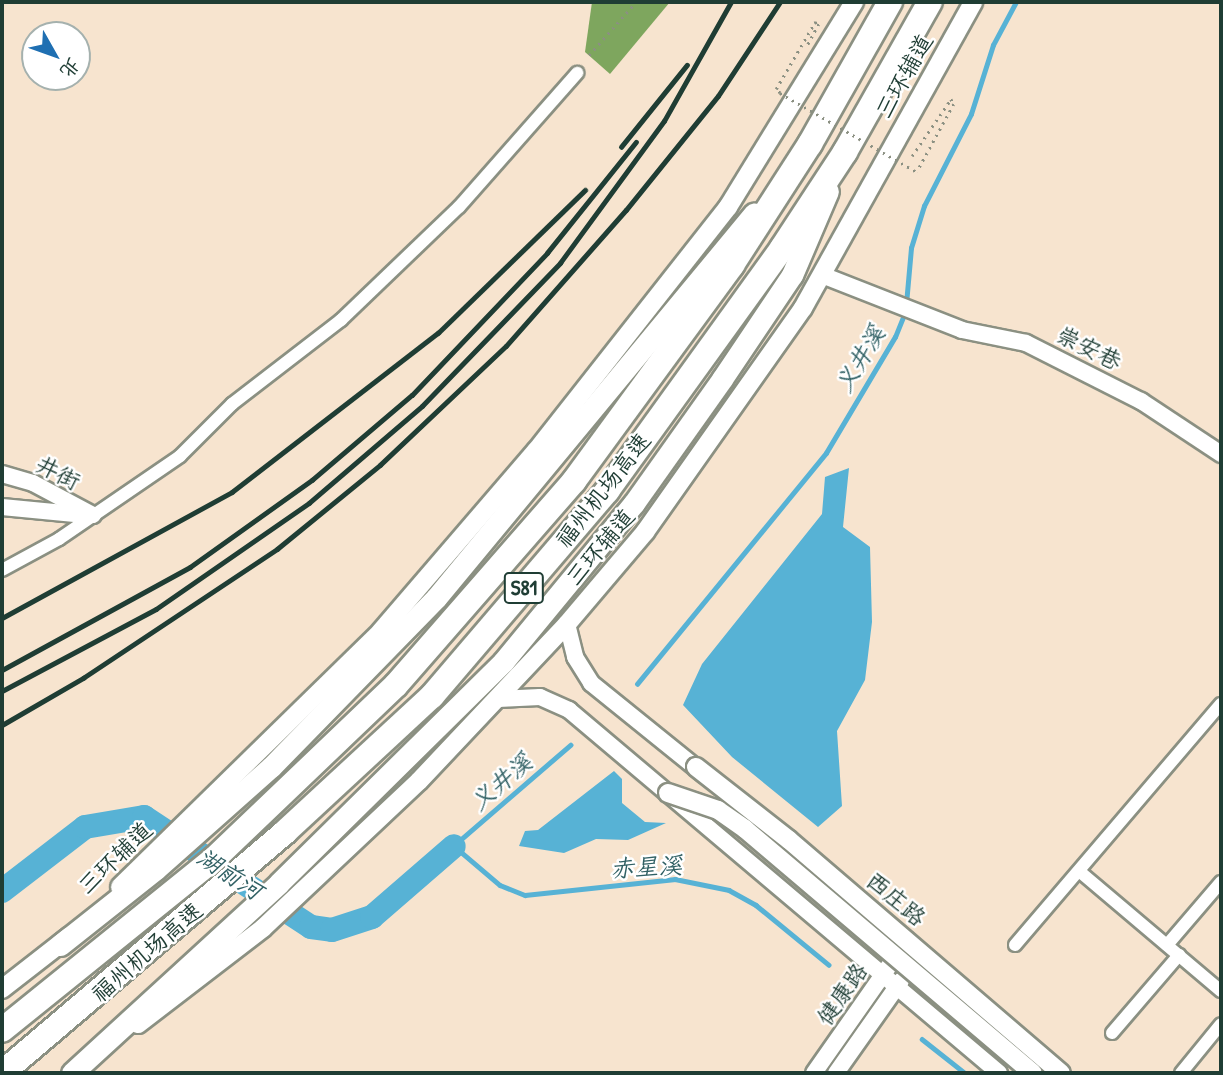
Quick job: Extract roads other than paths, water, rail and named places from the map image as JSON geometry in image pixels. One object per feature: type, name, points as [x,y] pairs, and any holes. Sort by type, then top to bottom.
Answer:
[{"type":"highway","name":"福州机场高速","points":[[2,1030],[215,858],[396,685],[575,481],[732,265],[810,144],[890,2]]},
{"type":"highway","name":"福州机场高速","points":[[2,1073],[285,832],[432,696],[607,491],[845,152],[930,2]]},
{"type":"highway","points":[[60,945],[196,825],[271,767],[436,598],[810,144]]},
{"type":"highway","points":[[73,1073],[234,920],[279,883],[503,662],[634,503],[792,275],[845,152]]},
{"type":"main road","points":[[196,825],[405,605],[614,355],[728,207],[855,2]]},
{"type":"main road","name":"三环辅道","points":[[73,1073],[264,928],[498,699],[567,624],[684,481],[822,275],[973,2]]},
{"type":"main road","name":"西庄路","points":[[696,767],[789,840],[1061,1073]]},
{"type":"main road","points":[[668,793],[718,810],[745,829],[1033,1073]]},
{"type":"main road","points":[[2,989],[60,945]]},
{"type":"street","points":[[2,570],[90,517],[180,456],[232,404],[341,320],[459,207],[577,73]]},
{"type":"street","name":"崇安巷","points":[[822,275],[970,333],[1013,338],[1038,349],[1141,401],[1221,454]]},
{"type":"street","name":"井街","points":[[2,474],[33,483],[90,517]]},
{"type":"street","name":"井街","points":[[2,507],[66,512],[90,517]]},
{"type":"street","points":[[567,624],[580,669],[606,695],[1071,1073]]},
{"type":"street","points":[[498,699],[540,697],[561,704],[999,1073]]},
{"type":"street","points":[[1014,946],[1221,704]]},
{"type":"street","points":[[1079,871],[1221,990]]},
{"type":"street","points":[[1167,945],[1221,883]]},
{"type":"street","name":"健康路","points":[[814,1073],[907,940]]},
{"type":"street","name":"健康路","points":[[836,1073],[922,952]]},
{"type":"street","points":[[1112,1033],[1179,955]]},
{"type":"street","points":[[1181,1073],[1221,1024]]},
{"type":"water","points":[[849,468],[843,527],[870,547],[872,622],[865,680],[837,731],[842,806],[818,827],[732,757],[683,705],[702,664],[822,514],[825,477]]},
{"type":"water","points":[[614,771],[622,779],[622,803],[645,822],[666,823],[628,840],[596,839],[564,853],[519,846],[525,831],[538,830]]},
{"type":"waterway","name":"义井溪","points":[[906,304],[911,248],[924,206],[971,114],[993,45],[1016,2]]},
{"type":"waterway","name":"义井溪","points":[[637,684],[826,453],[895,337],[905,312]]},
{"type":"waterway","name":"赤星溪","points":[[571,745],[454,846],[500,885],[525,895],[675,879],[729,890],[756,905],[829,965]]},
{"type":"waterway","name":"湖前河","points":[[2,891],[85,827],[144,817],[311,927],[332,930],[372,917],[454,846]]},
{"type":"waterway","name":"赤星溪","points":[[922,1039],[965,1073]]},
{"type":"railway","points":[[2,691],[156,609],[309,503],[422,406],[560,263],[664,121],[731,2]]},
{"type":"railway","points":[[2,725],[83,678],[277,549],[380,465],[506,346],[626,210],[718,96],[780,2]]},
{"type":"railway","points":[[621,147],[687,65]]},
{"type":"railway","points":[[2,670],[190,567],[312,480],[412,395],[547,253],[636,142]]},
{"type":"railway","points":[[2,618],[232,492],[438,333],[585,190]]}]
